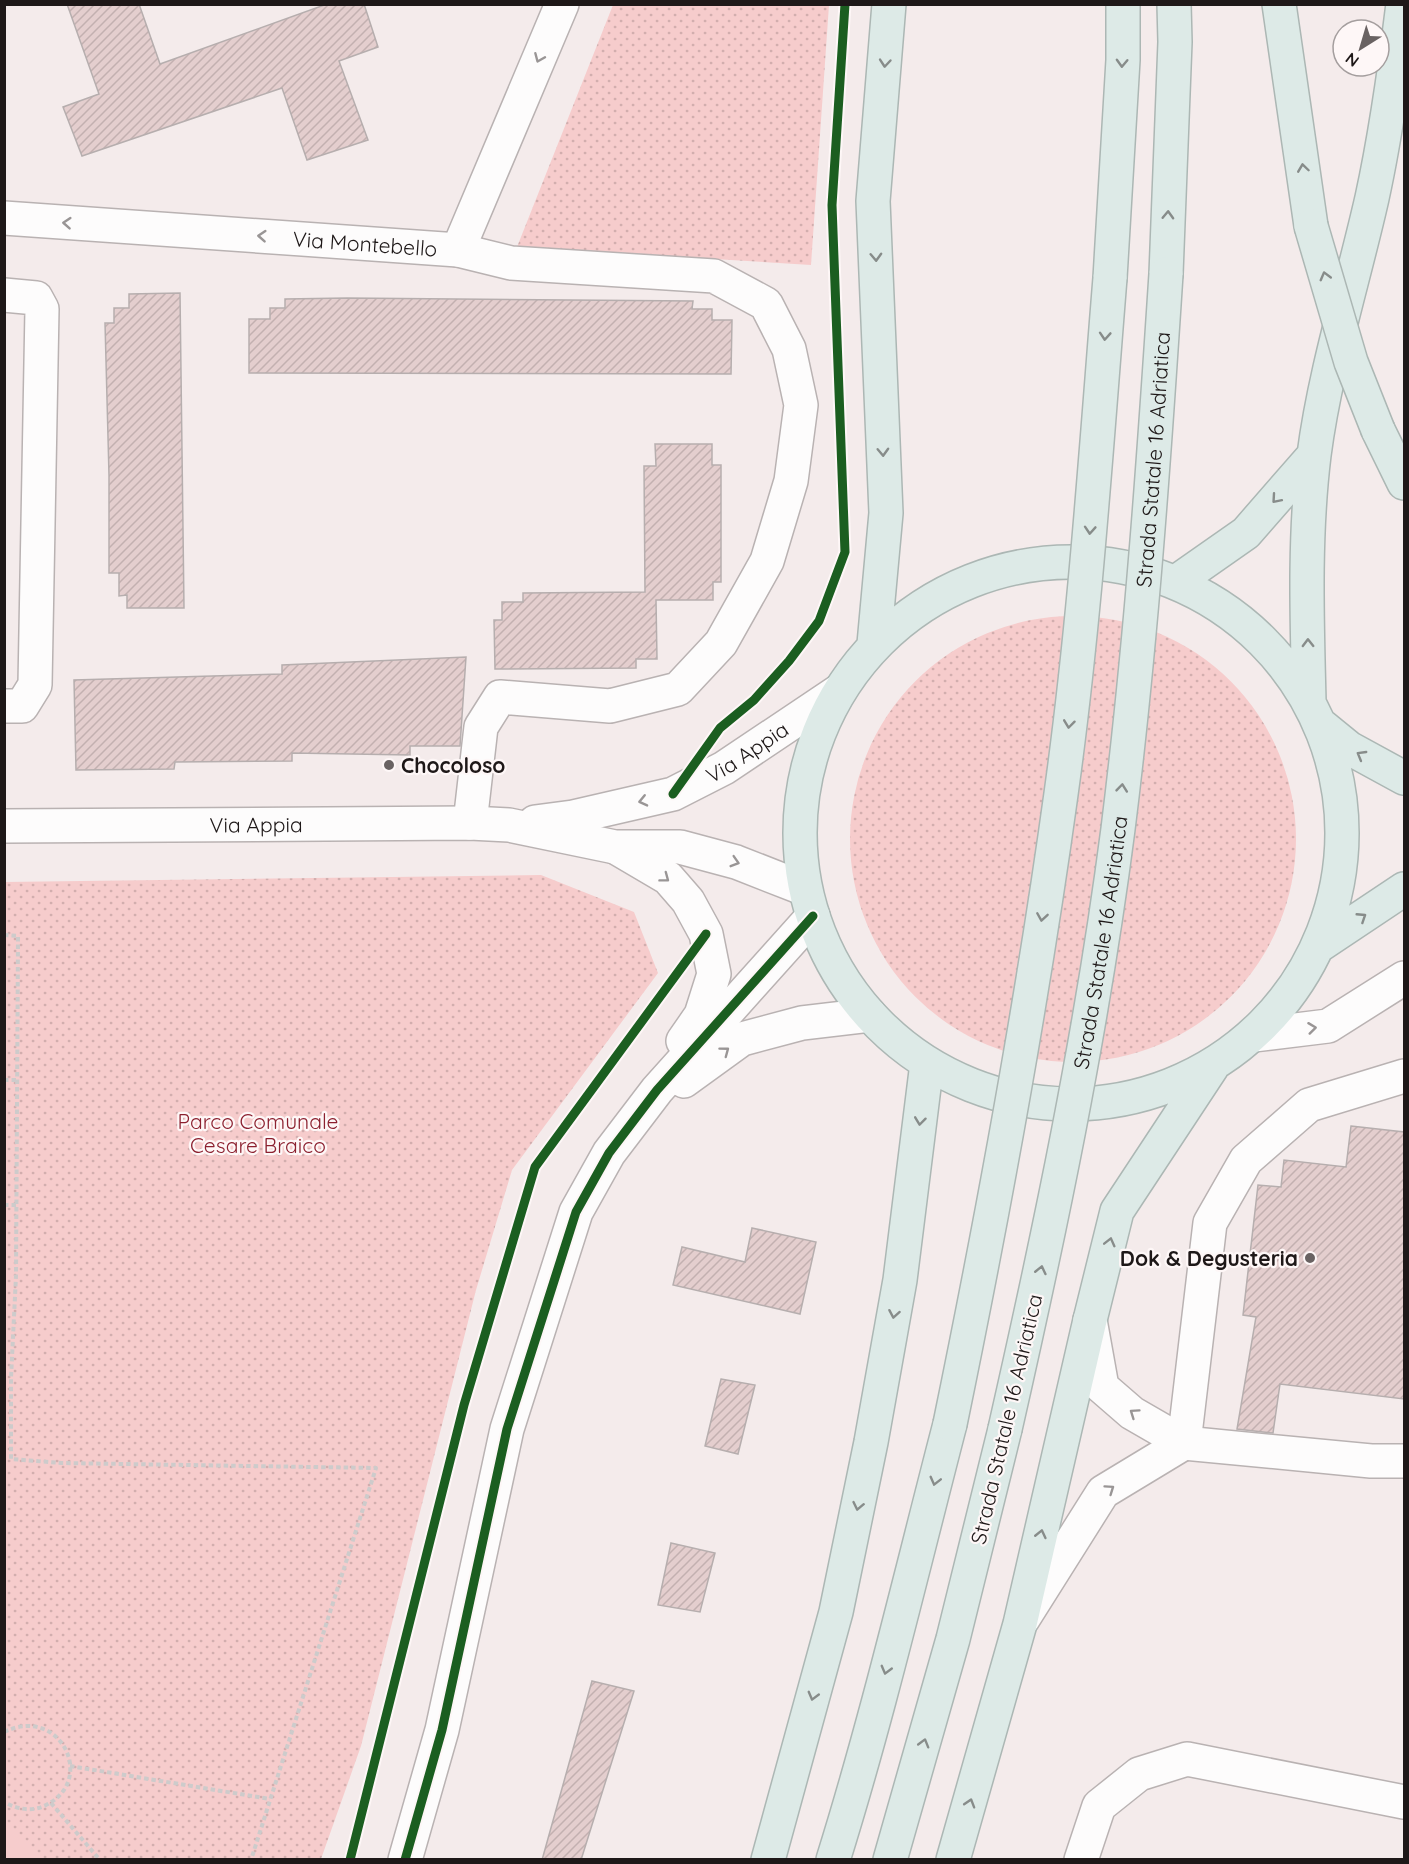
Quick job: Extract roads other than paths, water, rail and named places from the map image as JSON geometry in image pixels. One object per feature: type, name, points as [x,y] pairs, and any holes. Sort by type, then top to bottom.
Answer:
[{"type":"highway","points":[[874,644],[886,513],[873,201],[889,4]]},
{"type":"highway","points":[[832,1860],[848,1812],[950,1424],[988,1238],[1035,967],[1062,792],[1085,589],[1110,278],[1123,60],[1123,4]]},
{"type":"highway","name":"Strada Statale 16 Adriatica","points":[[890,1860],[953,1639],[1005,1430],[1044,1257],[1099,962],[1118,828],[1142,601],[1166,274],[1175,42],[1174,4]]},
{"type":"highway","points":[[1175,42],[1179,4]]},
{"type":"highway","points":[[1279,4],[1311,226],[1351,362],[1378,430],[1404,483]]},
{"type":"highway","points":[[1403,4],[1393,86],[1373,196],[1327,388],[1314,455],[1306,572],[1315,714],[1341,799],[1341,873],[1320,945],[1292,993],[1254,1035],[1212,1066],[1143,1095],[1069,1105],[995,1094],[927,1063],[897,1041],[870,1016],[837,969],[809,902],[798,852],[799,819],[806,772],[820,732],[839,691],[874,644],[925,603],[984,575],[1047,561],[1113,564],[1176,582],[1252,630],[1315,714],[1349,748],[1404,778]]},
{"type":"highway","points":[[1176,582],[1246,533],[1314,455]]},
{"type":"highway","points":[[1320,945],[1404,889]]},
{"type":"highway","points":[[768,1860],[836,1612],[871,1442],[900,1280],[927,1063]]},
{"type":"highway","points":[[953,1860],[1020,1624],[1090,1320],[1118,1211],[1212,1066]]},
{"type":"street","name":"Via Montebello","points":[[4,218],[458,250],[562,4]]},
{"type":"street","points":[[458,250],[510,263],[714,276],[766,304],[789,349],[801,405],[790,481],[767,561],[721,643],[678,689],[633,701],[610,706],[500,697],[481,727],[470,823]]},
{"type":"street","points":[[4,295],[36,298],[42,309],[35,685],[22,706],[4,706]]},
{"type":"street","name":"Via Appia","points":[[509,825],[573,817],[673,794],[724,768],[839,691]]},
{"type":"street","name":"Via Appia","points":[[4,826],[470,823],[509,825],[615,848],[680,847],[736,862],[809,902]]},
{"type":"street","points":[[615,848],[668,878],[688,901],[706,934],[714,974],[701,1016],[680,1045],[657,1090]]},
{"type":"street","points":[[405,1860],[442,1730],[507,1429],[576,1212],[609,1153],[809,902]]},
{"type":"street","points":[[1254,1035],[1328,1026],[1404,978]]},
{"type":"street","points":[[657,1090],[687,1080],[742,1038],[802,1023],[870,1016]]},
{"type":"street","points":[[1184,1443],[1210,1223],[1246,1160],[1309,1105],[1404,1076]]},
{"type":"street","points":[[1090,1320],[1102,1387],[1132,1413],[1184,1443],[1371,1461],[1404,1461]]},
{"type":"street","points":[[1020,1624],[1103,1492],[1184,1443]]},
{"type":"street","points":[[1081,1860],[1099,1806],[1139,1774],[1187,1759],[1404,1802]]},
{"type":"place","name":"Chocoloso","points":[[389,765]]},
{"type":"place","name":"Dok & Degusteria","points":[[1310,1258]]},
{"type":"park label","name":"Parco Comunale Cesare Braico","points":[[258,1133]]}]
